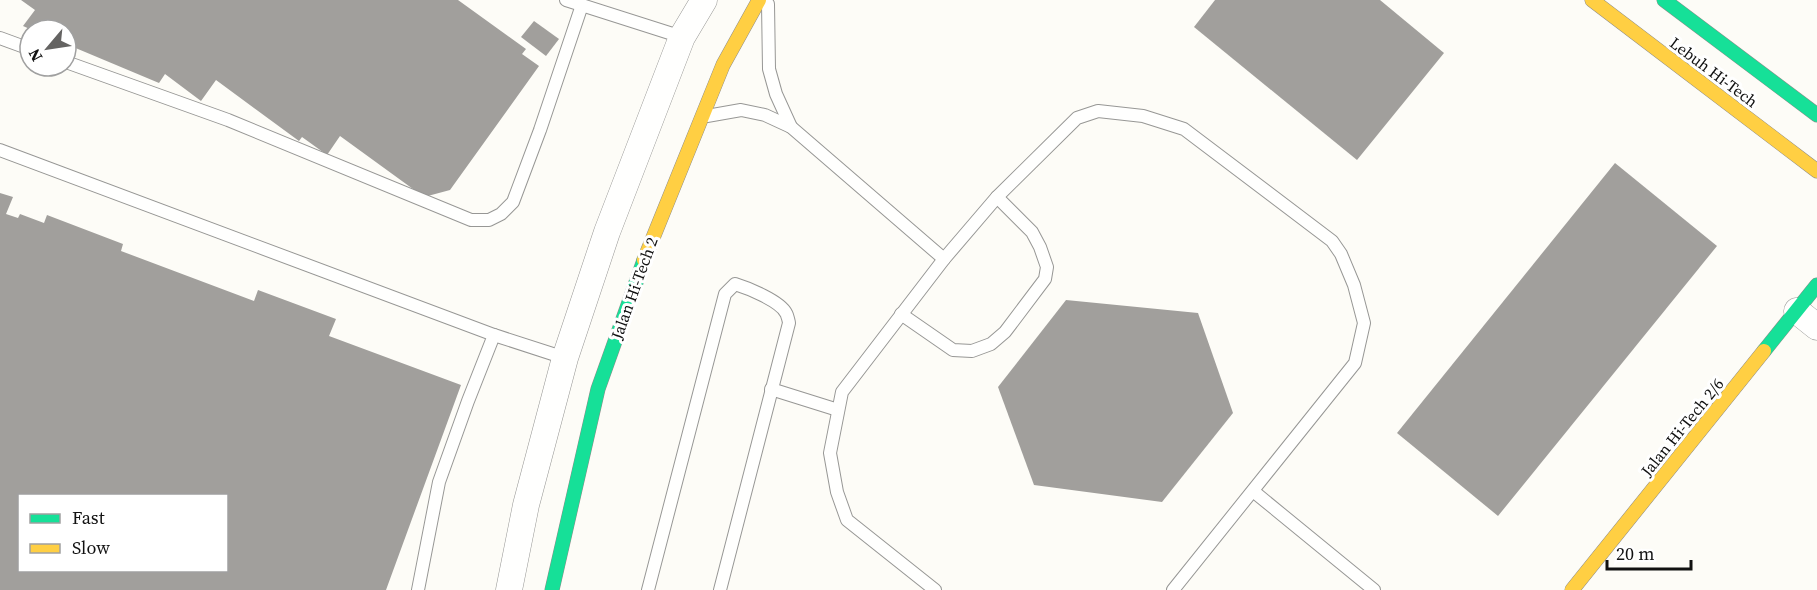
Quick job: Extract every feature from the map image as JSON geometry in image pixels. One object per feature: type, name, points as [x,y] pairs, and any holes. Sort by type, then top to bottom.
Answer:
[{"type":"street","points":[[509,590],[526,505],[565,358],[607,232],[682,37],[704,0]]},
{"type":"street","name":"Jalan Hi-Tech 2","points":[[552,590],[598,389],[652,236],[723,65],[759,0]]},
{"type":"street","name":"Lebuh Hi-Tech","points":[[1592,0],[1816,172]]},
{"type":"street","name":"Lebuh Hi-Tech","points":[[1664,0],[1817,115]]},
{"type":"street","name":"Jalan Hi-Tech 2/6","points":[[1572,590],[1817,285]]},
{"type":"street","points":[[1797,311],[1817,327]]},
{"type":"lane","points":[[566,0],[682,37]]},
{"type":"lane","points":[[768,0],[769,69],[776,94],[791,128]]},
{"type":"lane","points":[[78,66],[228,120],[471,220],[489,220],[501,214],[513,202],[582,5]]},
{"type":"lane","points":[[0,38],[18,45]]},
{"type":"lane","points":[[702,117],[741,110],[765,115],[791,128],[944,259]]},
{"type":"lane","points":[[935,590],[847,520],[837,492],[830,453],[842,392],[944,259],[997,197],[1077,118],[1098,111],[1143,116],[1184,129],[1332,241],[1341,254],[1354,285],[1364,323],[1355,363],[1173,590]]},
{"type":"lane","points":[[0,150],[494,335],[565,358]]},
{"type":"lane","points":[[901,314],[953,350],[972,351],[991,344],[1005,332],[1045,279],[1047,267],[1032,231],[997,197]]},
{"type":"lane","points":[[648,590],[725,294],[735,285],[748,288],[781,307],[789,323],[720,590]]},
{"type":"lane","points":[[418,590],[439,482],[494,335]]},
{"type":"lane","points":[[771,389],[838,410]]},
{"type":"lane","points":[[1253,491],[1374,590]]},
{"type":"building","points":[[21,0],[458,0],[526,49],[522,54],[539,66],[450,190],[424,197],[340,136],[327,155],[302,137],[299,141],[216,80],[201,101],[165,74],[159,83],[78,49],[78,18],[29,18],[35,10]]},
{"type":"building","points":[[1215,0],[1380,0],[1444,53],[1357,160],[1194,27]]},
{"type":"building","points":[[534,21],[559,39],[546,56],[521,37]]},
{"type":"building","points":[[1615,163],[1717,246],[1498,516],[1397,433]]},
{"type":"building","points":[[0,193],[13,197],[6,214],[18,218],[20,214],[44,223],[47,215],[123,244],[121,251],[254,301],[258,290],[336,319],[329,336],[461,385],[386,590],[0,590]]},
{"type":"building","points":[[1066,300],[1198,313],[1233,413],[1162,502],[1034,485],[998,387]]},
{"type":"traffic: fast","points":[[1664,0],[1817,115]]},
{"type":"traffic: fast","points":[[552,590],[598,389],[644,260]]},
{"type":"traffic: fast","points":[[1764,351],[1817,285]]},
{"type":"traffic: slow","points":[[644,260],[723,65],[759,0]]},
{"type":"traffic: slow","points":[[1592,0],[1817,171]]},
{"type":"traffic: slow","points":[[1572,590],[1764,351]]}]
